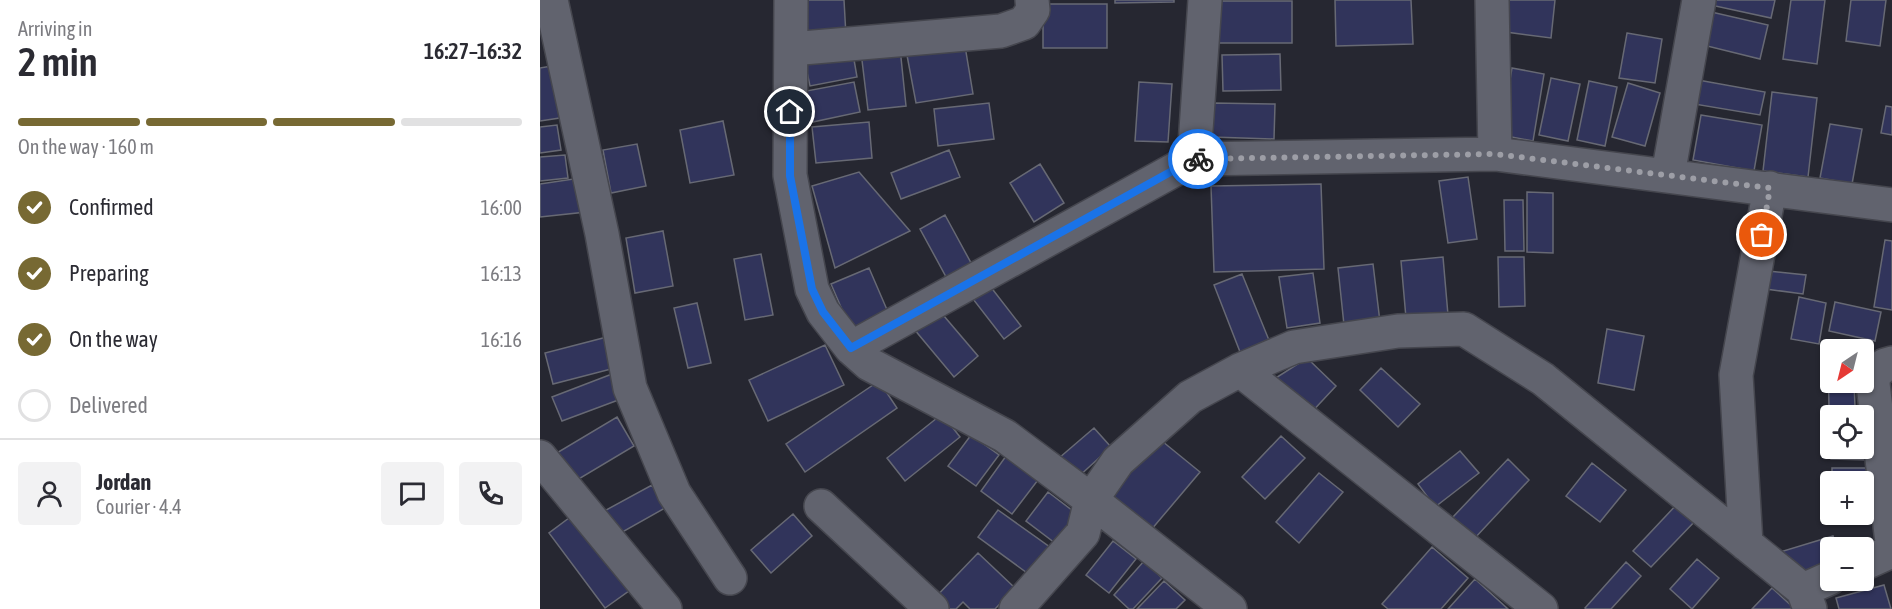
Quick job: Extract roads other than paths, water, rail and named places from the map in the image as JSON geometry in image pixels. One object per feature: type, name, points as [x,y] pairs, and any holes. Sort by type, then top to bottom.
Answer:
[{"type":"street","points":[[551,0],[550,48],[602,234],[630,388],[674,493],[730,578]]},
{"type":"street","points":[[791,0],[790,176],[812,289],[823,312],[851,348],[868,364],[1005,436],[1230,609]]},
{"type":"street","points":[[791,49],[1001,31],[1024,24],[1032,10],[1032,0]]},
{"type":"street","points":[[1194,159],[1205,0]]},
{"type":"street","points":[[1492,0],[1495,154]]},
{"type":"street","points":[[1668,175],[1699,0]]},
{"type":"street","points":[[851,348],[1194,159],[1495,154],[1770,188],[1892,206]]},
{"type":"street","points":[[1746,544],[1736,375],[1770,188]]},
{"type":"street","points":[[1016,609],[1083,533],[1091,500],[1118,461],[1190,397],[1240,370],[1294,347],[1340,338],[1398,331],[1464,329],[1543,379],[1746,544],[1814,592]]},
{"type":"street","points":[[1892,363],[1885,364],[1874,374],[1873,384],[1892,542]]},
{"type":"street","points":[[1240,370],[1541,609]]},
{"type":"street","points":[[540,457],[665,609]]},
{"type":"street","points":[[820,506],[932,609]]},
{"type":"street","points":[[1874,559],[1892,551]]}]
